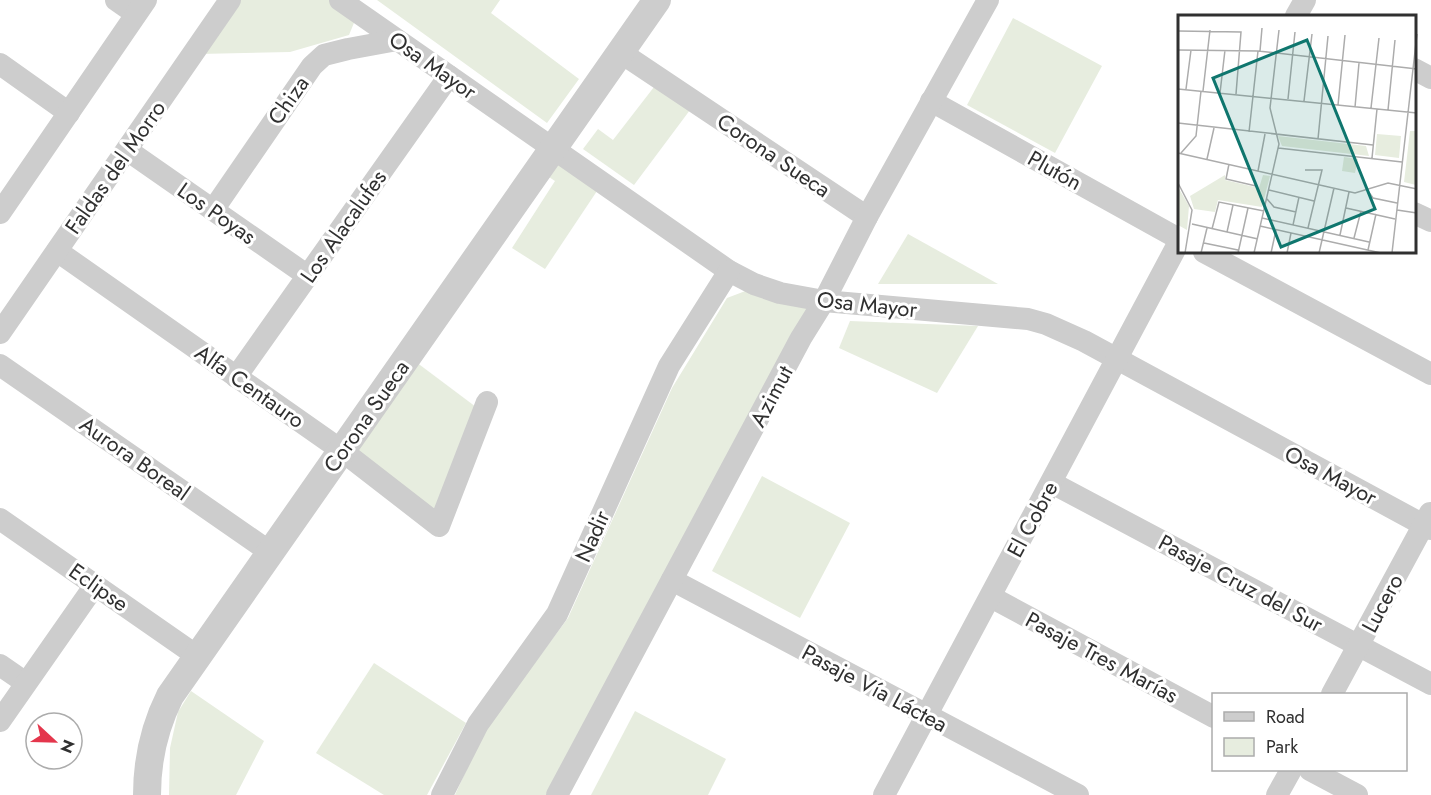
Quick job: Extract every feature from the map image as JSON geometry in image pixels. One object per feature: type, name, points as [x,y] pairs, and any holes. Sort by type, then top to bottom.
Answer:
[{"type":"street","points":[[0,213],[141,7],[116,0]]},
{"type":"street","name":"Faldas del Morro","points":[[0,333],[230,0]]},
{"type":"street","name":"Osa Mayor","points":[[340,0],[729,271],[754,284],[780,293],[824,301],[1028,319],[1065,332],[1428,522]]},
{"type":"street","name":"Corona Sueca","points":[[147,795],[150,753],[161,713],[170,696],[657,0]]},
{"type":"street","name":"Azimut","points":[[558,795],[801,338],[824,301],[867,217],[988,0]]},
{"type":"street","name":"Chiza","points":[[213,210],[312,66],[324,55],[348,48],[398,40]]},
{"type":"street","name":"Corona Sueca","points":[[620,52],[867,217]]},
{"type":"street","points":[[0,64],[69,113]]},
{"type":"street","points":[[1416,70],[1431,78]]},
{"type":"street","name":"Los Alacalufes","points":[[236,377],[449,76]]},
{"type":"street","name":"Plutón","points":[[931,101],[1178,239]]},
{"type":"street","name":"Los Poyas","points":[[127,150],[308,276]]},
{"type":"street","points":[[1416,214],[1431,221]]},
{"type":"street","name":"El Cobre","points":[[884,795],[1118,359],[1178,242]]},
{"type":"street","name":"Alfa Centauro","points":[[57,251],[341,450],[439,526],[487,402]]},
{"type":"street","points":[[1208,254],[1431,374]]},
{"type":"street","name":"Nadir","points":[[442,795],[478,724],[557,614],[669,366],[729,271]]},
{"type":"street","name":"Aurora Boreal","points":[[0,365],[270,552]]},
{"type":"street","name":"Pasaje Cruz del Sur","points":[[1052,483],[1431,684]]},
{"type":"street","name":"Eclipse","points":[[0,519],[198,656]]},
{"type":"street","name":"Lucero","points":[[1333,693],[1428,522]]},
{"type":"street","name":"Pasaje Vía Láctea","points":[[672,580],[1078,795]]},
{"type":"street","points":[[0,721],[95,585]]},
{"type":"street","name":"Pasaje Tres Marías","points":[[991,597],[1212,716]]},
{"type":"street","points":[[0,665],[26,683]]},
{"type":"street","points":[[1277,795],[1290,771]]},
{"type":"street","points":[[1312,771],[1357,795]]},
{"type":"green space","points":[[235,0],[330,0],[356,18],[349,35],[290,52],[199,54]]},
{"type":"green space","points":[[377,0],[500,0],[491,13],[579,79],[547,123]]},
{"type":"green space","points":[[1013,18],[1102,66],[1055,153],[967,105]]},
{"type":"green space","points":[[654,87],[690,110],[634,185],[583,149],[598,129],[613,140]]},
{"type":"green space","points":[[552,159],[597,191],[545,269],[512,248],[555,181],[543,173]]},
{"type":"green space","points":[[908,234],[998,284],[878,284]]},
{"type":"green space","points":[[748,290],[811,302],[546,795],[455,795],[484,731],[568,618],[672,388],[727,298]]},
{"type":"green space","points":[[850,321],[978,326],[937,393],[839,348]]},
{"type":"green space","points":[[416,362],[480,410],[438,516],[356,453]]},
{"type":"green space","points":[[762,476],[850,523],[800,618],[712,571]]},
{"type":"green space","points":[[374,663],[466,723],[427,795],[384,795],[316,753]]},
{"type":"green space","points":[[191,691],[264,741],[236,795],[169,795],[170,748],[178,712]]},
{"type":"green space","points":[[635,711],[726,759],[708,795],[591,795]]}]
